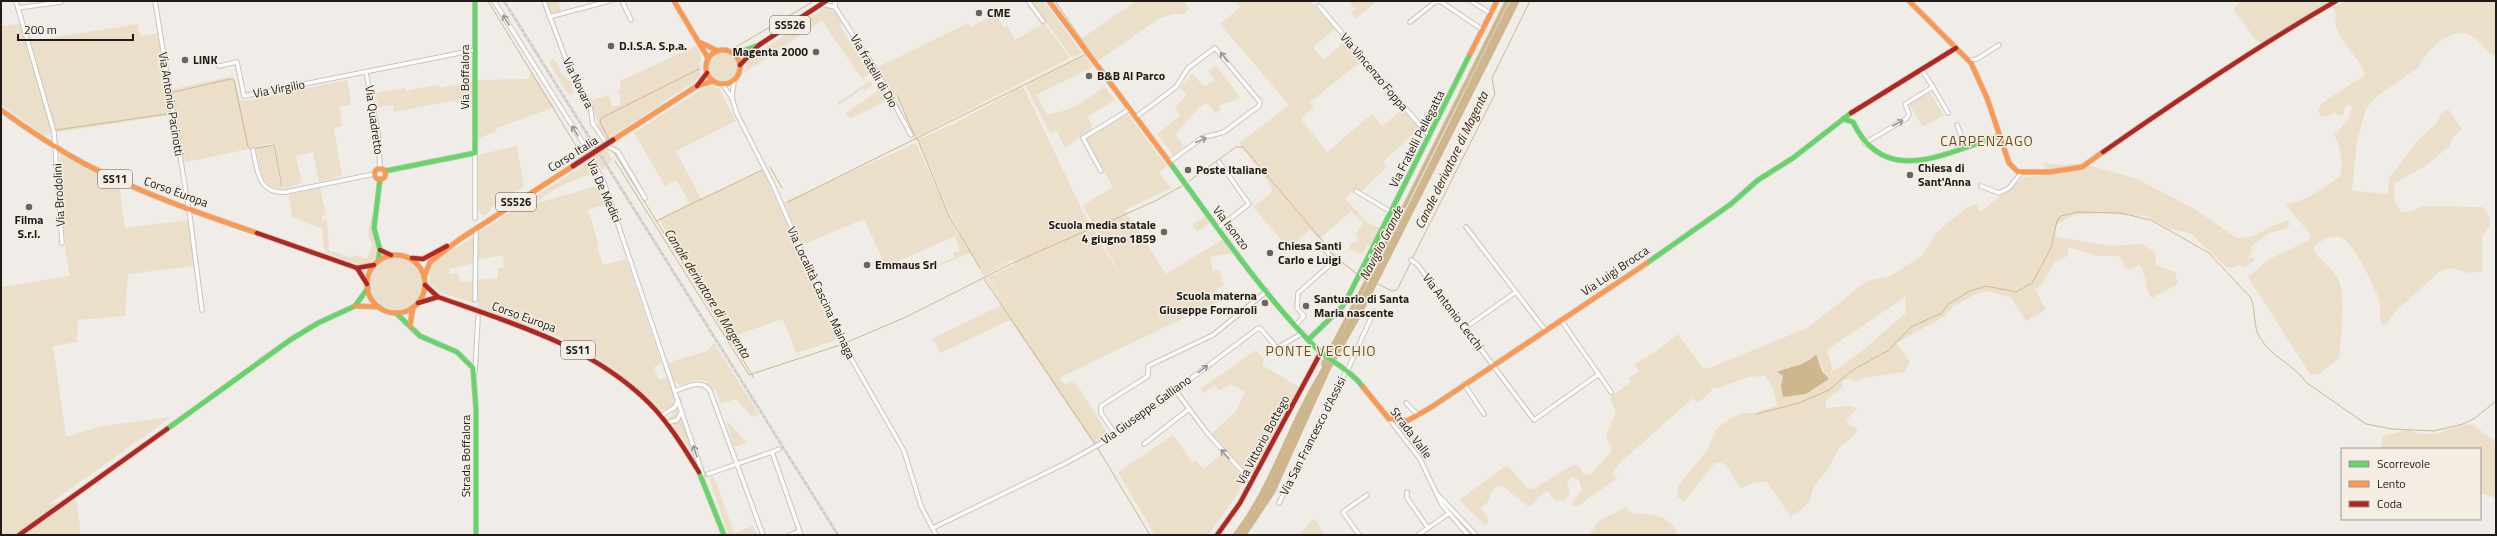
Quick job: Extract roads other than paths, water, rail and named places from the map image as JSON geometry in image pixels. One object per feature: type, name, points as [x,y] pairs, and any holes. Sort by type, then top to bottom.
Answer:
[{"type":"main road","name":"Via Boffalora","points":[[475,1],[476,154]]},
{"type":"main road","points":[[674,1],[701,43],[708,58],[707,73],[713,81],[723,85],[734,81]]},
{"type":"main road","name":"Via Isonzo","points":[[1049,1],[1218,228],[1267,291],[1308,340],[1323,354]]},
{"type":"main road","name":"Via Fratelli Pellegatta","points":[[1308,340],[1342,307],[1430,136],[1497,1]]},
{"type":"main road","points":[[1909,1],[1969,60],[1986,98],[2009,164],[2022,173],[2057,172],[2082,167],[2197,87],[2284,31],[2336,1]]},
{"type":"main road","name":"SS526","points":[[734,81],[739,74],[740,65],[759,46],[824,2]]},
{"type":"main road","points":[[701,43],[718,51],[708,58]]},
{"type":"main road","name":"SS526","points":[[718,51],[727,50],[735,54],[759,46]]},
{"type":"main road","name":"Via Luigi Brocca","points":[[1389,419],[1401,422],[1418,415],[1731,204],[1758,180],[1793,158],[1853,112],[1956,48]]},
{"type":"main road","points":[[735,54],[740,65]]},
{"type":"main road","name":"Corso Italia","points":[[697,86],[707,73]]},
{"type":"main road","name":"Corso Italia","points":[[460,239],[697,86],[713,81]]},
{"type":"main road","name":"Corso Europa","points":[[1,110],[56,147],[123,183],[357,268]]},
{"type":"main road","points":[[1853,112],[1852,121],[1865,143],[1884,155],[1906,162],[1945,155],[2000,136]]},
{"type":"main road","points":[[1843,119],[1852,121]]},
{"type":"main road","points":[[380,180],[374,174],[376,170],[380,168],[385,172],[476,154]]},
{"type":"main road","points":[[380,180],[385,177],[385,172]]},
{"type":"main road","points":[[355,306],[368,286],[380,250],[374,228],[380,180]]},
{"type":"main road","name":"SS526","points":[[407,257],[423,259],[460,239]]},
{"type":"main road","name":"SS526","points":[[424,277],[430,262],[460,239]]},
{"type":"main road","points":[[380,250],[391,256],[407,257],[418,265],[424,277],[425,285],[418,303]]},
{"type":"main road","points":[[379,307],[370,295],[364,276],[357,268],[376,263],[391,256]]},
{"type":"main road","name":"Corso Europa","points":[[425,285],[438,297],[478,314],[550,337],[582,352],[624,379],[667,422],[691,457],[707,488]]},
{"type":"main road","points":[[19,535],[290,340],[318,323],[355,306],[379,307],[396,313],[413,307],[418,303],[438,297]]},
{"type":"main road","points":[[410,326],[413,307]]},
{"type":"main road","name":"Strada Boffalora","points":[[396,313],[420,336],[463,355],[473,368],[475,377],[476,535]]},
{"type":"main road","name":"Strada Valle","points":[[1323,354],[1347,369],[1389,419]]},
{"type":"main road","name":"Via Vittorio Bottego","points":[[1217,535],[1240,503],[1323,354]]},
{"type":"main road","name":"SS11","points":[[707,488],[724,535]]},
{"type":"street","name":"Via Brodolini","points":[[16,1],[54,132],[62,243]]},
{"type":"street","name":"Via Antonio Pacinotti","points":[[155,1],[188,207],[202,310]]},
{"type":"street","name":"Via De Medici","points":[[494,1],[583,143],[604,184],[619,224],[707,488]]},
{"type":"street","name":"Via Novara","points":[[544,1],[568,65],[590,106],[593,124],[612,148],[618,152],[645,198]]},
{"type":"street","points":[[549,17],[609,1]]},
{"type":"street","points":[[622,1],[631,20]]},
{"type":"street","name":"Via fratelli di Dio","points":[[835,1],[836,7],[877,72],[911,135]]},
{"type":"street","points":[[1028,1],[1043,22]]},
{"type":"street","points":[[1410,22],[1435,2],[1440,1],[1483,30]]},
{"type":"street","points":[[1471,1],[1490,13]]},
{"type":"street","points":[[18,8],[62,2]]},
{"type":"street","points":[[824,2],[836,7]]},
{"type":"street","name":"Via Vincenzo Foppa","points":[[1319,6],[1430,136]]},
{"type":"street","points":[[1969,60],[1977,59],[1999,45]]},
{"type":"street","points":[[1136,117],[1176,87],[1188,68],[1215,48],[1260,102],[1259,106],[1224,132],[1202,138],[1169,162]]},
{"type":"street","points":[[366,73],[475,50]]},
{"type":"street","name":"Via Virgilio","points":[[219,66],[237,62],[244,96],[366,73]]},
{"type":"street","points":[[1921,69],[1948,113]]},
{"type":"street","name":"Via Quadretto","points":[[366,73],[378,132],[380,168]]},
{"type":"street","name":"Via Località Cascina Mainaga","points":[[732,98],[734,81]]},
{"type":"street","name":"Via Località Cascina Mainaga","points":[[723,85],[732,98],[737,114],[773,185],[840,339],[904,451],[921,506],[936,535]]},
{"type":"street","points":[[1865,143],[1907,118],[1909,114],[1905,104],[1933,87]]},
{"type":"street","points":[[1101,171],[1083,138],[1130,109]]},
{"type":"street","points":[[1957,125],[1966,147]]},
{"type":"street","points":[[253,150],[259,180],[267,188],[274,192],[286,192],[374,174]]},
{"type":"street","name":"Via Boffalora","points":[[475,218],[476,154]]},
{"type":"street","points":[[1218,228],[1249,204],[1219,162]]},
{"type":"street","points":[[1981,186],[1998,193],[2009,188],[2022,173]]},
{"type":"street","points":[[1356,191],[1391,212]]},
{"type":"street","points":[[1466,226],[1545,330]]},
{"type":"street","points":[[475,300],[476,228]]},
{"type":"street","points":[[1296,324],[1304,316],[1297,308],[1298,293],[1332,263],[1331,257],[1322,246]]},
{"type":"street","name":"Via Antonio Cecchi","points":[[1412,261],[1465,328],[1534,420],[1599,374]]},
{"type":"street","points":[[1116,435],[1102,413],[1101,406],[1148,376],[1148,366],[1213,335],[1267,291]]},
{"type":"street","points":[[1465,328],[1516,292]]},
{"type":"street","name":"Via San Francesco d'Assisi","points":[[1279,503],[1347,369],[1374,311]]},
{"type":"street","name":"Strada Boffalora","points":[[475,377],[478,314]]},
{"type":"street","points":[[1560,320],[1612,392]]},
{"type":"street","name":"Via Giuseppe Galliano","points":[[933,528],[1066,463],[1116,435],[1259,328],[1276,348],[1303,333]]},
{"type":"street","points":[[675,391],[696,384],[703,384],[708,387],[763,535]]},
{"type":"street","points":[[1464,384],[1484,414]]},
{"type":"street","points":[[1175,390],[1189,409],[1252,482]]},
{"type":"street","points":[[662,416],[675,407],[678,399]]},
{"type":"street","points":[[1406,402],[1418,415]]},
{"type":"street","points":[[1144,444],[1189,409]]},
{"type":"street","points":[[667,422],[679,418],[682,410]]},
{"type":"street","name":"Strada Valle","points":[[1389,419],[1420,459],[1448,514],[1468,535]]},
{"type":"street","points":[[708,474],[779,449]]},
{"type":"street","points":[[772,452],[794,510],[800,534],[790,535]]},
{"type":"street","points":[[1407,492],[1407,498],[1428,528]]},
{"type":"street","points":[[1436,493],[1476,535]]},
{"type":"street","points":[[1359,535],[1343,512],[1367,495]]},
{"type":"street","points":[[1418,535],[1448,514]]},
{"type":"waterway","name":"Canale derivatore di Magenta","points":[[488,1],[581,154]]},
{"type":"waterway","points":[[736,47],[814,1]]},
{"type":"waterway","points":[[1055,1],[1090,52]]},
{"type":"waterway","name":"Naviglio Grande","points":[[1325,369],[1323,364],[1380,255],[1507,1]]},
{"type":"waterway","name":"Canale derivatore di Magenta","points":[[1412,259],[1495,94],[1492,78],[1530,1]]},
{"type":"waterway","points":[[788,202],[1084,55]]},
{"type":"waterway","points":[[609,139],[600,122],[601,118],[699,69]]},
{"type":"waterway","points":[[170,93],[230,79],[234,80],[248,147],[251,149],[274,145],[282,187]]},
{"type":"waterway","points":[[56,130],[167,114],[170,112],[168,94]]},
{"type":"waterway","points":[[897,95],[915,137]]},
{"type":"waterway","points":[[917,138],[949,216],[980,268]]},
{"type":"waterway","name":"Canale derivatore di Magenta","points":[[1189,181],[1236,147],[1243,147],[1337,258],[1357,274]]},
{"type":"waterway","name":"Canale derivatore di Magenta","points":[[613,151],[754,378]]},
{"type":"waterway","name":"Canale derivatore di Magenta","points":[[615,161],[749,375],[840,345]]},
{"type":"waterway","points":[[770,167],[782,188]]},
{"type":"waterway","points":[[656,221],[762,170]]},
{"type":"waterway","name":"Canale derivatore di Magenta","points":[[1097,227],[1155,201],[1182,186]]},
{"type":"waterway","points":[[1756,414],[1799,403],[1829,390],[1851,371],[1889,350],[1911,327],[1942,313],[1948,304],[1970,291],[1986,286],[2016,292],[2032,283],[2051,248],[2057,221],[2061,216],[2078,212],[2120,213],[2151,220],[2209,253],[2251,298],[2254,308],[2256,329],[2265,345],[2296,371],[2307,383],[2366,424],[2392,429],[2434,431],[2463,424],[2475,418],[2496,401]]},
{"type":"waterway","name":"Canale derivatore di Magenta","points":[[845,343],[906,317],[1013,263],[1090,229]]},
{"type":"waterway","name":"Canale derivatore di Magenta","points":[[1378,284],[1392,291],[1397,290],[1411,262]]},
{"type":"waterway","name":"Canale derivatore di Magenta","points":[[1361,276],[1370,280]]},
{"type":"waterway","points":[[984,279],[1096,445]]},
{"type":"waterway","points":[[1097,447],[1150,535]]},
{"type":"railway","points":[[504,1],[838,535]]},
{"type":"place","name":"CME","points":[[979,13]]},
{"type":"place","name":"D.I.S.A. S.p.a.","points":[[611,46]]},
{"type":"place","name":"Magenta 2000","points":[[816,52]]},
{"type":"place","name":"LINK","points":[[185,60]]},
{"type":"place","name":"B&B Al Parco","points":[[1089,76]]},
{"type":"place","name":"Poste Italiane","points":[[1188,170]]},
{"type":"place","name":"Chiesa di Sant'Anna","points":[[1910,175]]},
{"type":"place","name":"Filma S.r.l.","points":[[29,207]]},
{"type":"place","name":"Scuola media statale 4 giugno 1859","points":[[1164,232]]},
{"type":"place","name":"Chiesa Santi Carlo e Luigi","points":[[1270,253]]},
{"type":"place","name":"Emmaus Srl","points":[[867,265]]},
{"type":"place","name":"Scuola materna Giuseppe Fornaroli","points":[[1265,303]]},
{"type":"place","name":"Santuario di Santa Maria nascente","points":[[1306,306]]},
{"type":"district","name":"CARPENZAGO","points":[[1987,141]]},
{"type":"district","name":"PONTE VECCHIO","points":[[1321,351]]}]
